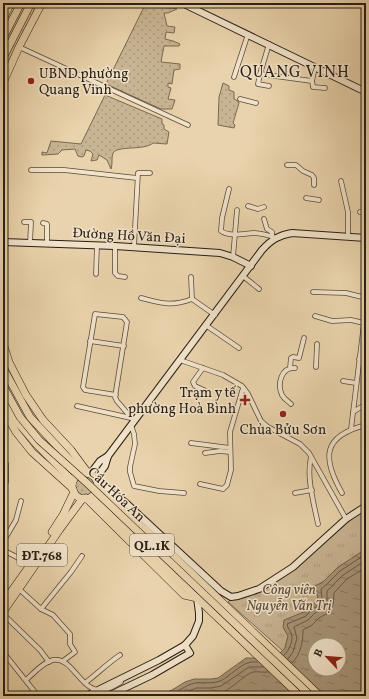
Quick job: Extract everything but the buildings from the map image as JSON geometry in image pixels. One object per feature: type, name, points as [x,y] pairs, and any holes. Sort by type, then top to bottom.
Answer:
[{"type":"main road","points":[[3,19],[11,3]]},
{"type":"main road","points":[[3,38],[21,3]]},
{"type":"main road","points":[[3,58],[31,3]]},
{"type":"main road","points":[[3,83],[19,47],[42,3]]},
{"type":"main road","name":"QL.1K","points":[[3,343],[9,362],[26,395],[43,420],[71,450],[92,478]]},
{"type":"main road","name":"QL.1K","points":[[3,368],[30,417],[92,478],[118,500],[128,514]]},
{"type":"main road","name":"Cầu Hóa An","points":[[3,386],[20,417],[39,440],[87,483],[311,696]]},
{"type":"main road","points":[[3,398],[19,424],[74,488],[78,496],[87,498],[96,492],[92,478],[78,475],[74,488]]},
{"type":"main road","points":[[3,408],[16,432],[32,452],[74,488]]},
{"type":"main road","name":"ĐT.768","points":[[3,603],[56,526],[74,488]]},
{"type":"main road","name":"QL.1K","points":[[87,498],[119,524],[300,696]]},
{"type":"main road","name":"QL.1K","points":[[87,498],[184,595],[198,599]]},
{"type":"main road","name":"ĐT.768","points":[[3,613],[58,531],[87,498]]},
{"type":"main road","points":[[119,524],[128,514]]},
{"type":"main road","name":"Cầu Hóa An","points":[[128,514],[320,696]]},
{"type":"street","points":[[182,3],[366,92]]},
{"type":"street","points":[[234,77],[248,34]]},
{"type":"street","points":[[269,44],[258,84],[269,86]]},
{"type":"street","points":[[19,47],[188,125]]},
{"type":"street","points":[[315,67],[312,81],[313,87],[325,88]]},
{"type":"street","points":[[260,74],[312,81]]},
{"type":"street","points":[[240,99],[256,103]]},
{"type":"street","points":[[287,166],[296,165],[303,171],[312,175],[314,178],[314,185]]},
{"type":"street","points":[[31,170],[70,170],[137,178]]},
{"type":"street","points":[[134,247],[138,172],[150,173]]},
{"type":"street","points":[[341,181],[348,212],[348,236]]},
{"type":"street","points":[[229,189],[222,218],[221,231],[224,233],[254,233],[274,237],[292,233],[366,238]]},
{"type":"street","points":[[306,198],[320,200]]},
{"type":"street","points":[[248,206],[258,208],[264,207]]},
{"type":"street","points":[[233,256],[237,210]]},
{"type":"street","points":[[360,212],[366,213]]},
{"type":"street","points":[[264,219],[267,229],[272,232],[274,237]]},
{"type":"street","points":[[24,222],[31,222],[30,244]]},
{"type":"street","points":[[43,223],[47,224],[47,244]]},
{"type":"street","points":[[92,478],[105,466],[108,456],[132,422],[274,237]]},
{"type":"street","name":"Đường Hồ Văn Đại","points":[[3,242],[220,252],[233,256],[251,266]]},
{"type":"street","points":[[96,274],[97,246]]},
{"type":"street","points":[[115,246],[114,271],[118,276],[125,276]]},
{"type":"street","points":[[243,276],[259,289]]},
{"type":"street","points":[[191,277],[192,299]]},
{"type":"street","points":[[313,292],[346,293],[366,298]]},
{"type":"street","points":[[141,298],[173,304],[192,299]]},
{"type":"street","points":[[192,299],[215,315]]},
{"type":"street","points":[[351,429],[366,307]]},
{"type":"street","points":[[116,395],[84,389],[83,383],[95,314],[123,317],[126,319],[127,323],[116,400],[132,422],[135,444],[130,472],[134,486],[159,491],[184,493]]},
{"type":"street","points":[[315,316],[332,321],[351,320],[364,323]]},
{"type":"street","points":[[206,326],[239,348]]},
{"type":"street","points":[[291,404],[283,396],[280,387],[284,372],[286,369],[292,368],[291,358],[299,358],[304,338]]},
{"type":"street","points":[[90,341],[124,346]]},
{"type":"street","points":[[316,367],[317,344]]},
{"type":"street","points":[[359,359],[366,360]]},
{"type":"street","points":[[180,360],[230,378],[243,388],[248,394],[261,421],[268,427],[300,444],[311,456],[346,519]]},
{"type":"street","points":[[203,368],[192,382],[195,386],[204,390]]},
{"type":"street","points":[[343,381],[356,383]]},
{"type":"street","points":[[200,484],[223,489],[229,481],[230,432],[243,388]]},
{"type":"street","points":[[353,412],[366,404]]},
{"type":"street","points":[[77,406],[132,422]]},
{"type":"street","points":[[342,493],[332,473],[329,453],[337,438],[351,429],[366,425]]},
{"type":"street","points":[[190,443],[230,450]]},
{"type":"street","points":[[205,453],[230,450]]},
{"type":"street","points":[[311,456],[309,468],[318,524]]},
{"type":"street","points":[[3,489],[6,482],[6,464]]},
{"type":"street","points":[[295,493],[312,490]]},
{"type":"street","points":[[118,500],[221,591],[231,597],[259,589],[288,570],[346,519],[366,506]]},
{"type":"street","points":[[3,542],[16,520],[21,501]]},
{"type":"street","points":[[3,550],[30,564]]},
{"type":"street","points":[[41,609],[82,556]]},
{"type":"street","points":[[19,589],[41,609],[55,616],[70,634],[70,644],[75,652],[63,661]]},
{"type":"street","points":[[86,696],[186,645],[195,632],[199,621],[198,599]]},
{"type":"street","points":[[3,613],[40,650],[49,662]]},
{"type":"street","points":[[108,696],[152,675],[190,653],[186,645]]},
{"type":"street","points":[[3,652],[38,696]]},
{"type":"street","points":[[85,683],[120,655]]},
{"type":"street","points":[[26,680],[49,662],[56,660],[63,661],[85,683],[98,690],[106,690],[124,680]]},
{"type":"green space","points":[[24,3],[28,3],[3,52],[3,44]]},
{"type":"green space","points":[[34,3],[39,3],[3,76],[3,65]]},
{"type":"green space","points":[[144,7],[177,9],[164,13],[167,26],[175,27],[174,33],[166,32],[165,39],[180,44],[179,46],[164,46],[161,62],[180,64],[180,69],[174,70],[172,84],[168,83],[168,87],[171,88],[168,99],[175,100],[172,109],[161,109],[106,84]]},
{"type":"green space","points":[[223,83],[229,86],[229,90],[234,92],[234,99],[239,103],[233,123],[235,125],[234,128],[218,125],[219,97]]},
{"type":"green space","points":[[105,95],[162,119],[164,129],[169,132],[167,144],[153,143],[144,147],[120,149],[112,155],[111,169],[107,160],[99,155],[97,160],[91,161],[93,154],[86,150],[84,156],[82,157],[78,156],[75,149],[62,150],[58,154],[42,155],[42,152],[47,153],[51,141],[81,144]]},
{"type":"green space","points":[[6,361],[73,457],[72,458],[32,415],[4,364]]},
{"type":"green space","points":[[3,374],[13,392],[77,472],[72,477],[56,461],[3,392]]},
{"type":"green space","points":[[85,476],[92,479],[95,486],[92,493],[85,496],[78,493],[75,486],[78,479]]},
{"type":"green space","name":"Công viên Nguyễn Văn Trị","points":[[366,509],[366,550],[337,568],[319,584],[317,602],[309,606],[304,612],[296,616],[283,627],[288,636],[283,651],[228,602],[231,599],[243,598],[257,593],[295,569],[348,522]]},
{"type":"water","points":[[366,550],[366,696],[158,696],[194,679],[218,678],[246,658],[266,658],[279,654],[285,648],[288,636],[283,627],[284,620],[304,612],[309,606],[317,602],[318,597],[314,586],[322,583],[337,568]]},
{"type":"place","name":"UBND phường Quang Vinh","points":[[31,81]]},
{"type":"place","name":"Trạm y tế phường Hoà Bình","points":[[245,400]]},
{"type":"place","name":"Chùa Bửu Sơn","points":[[283,414]]},
{"type":"district","name":"QUANG VINH","points":[[295,71]]}]
